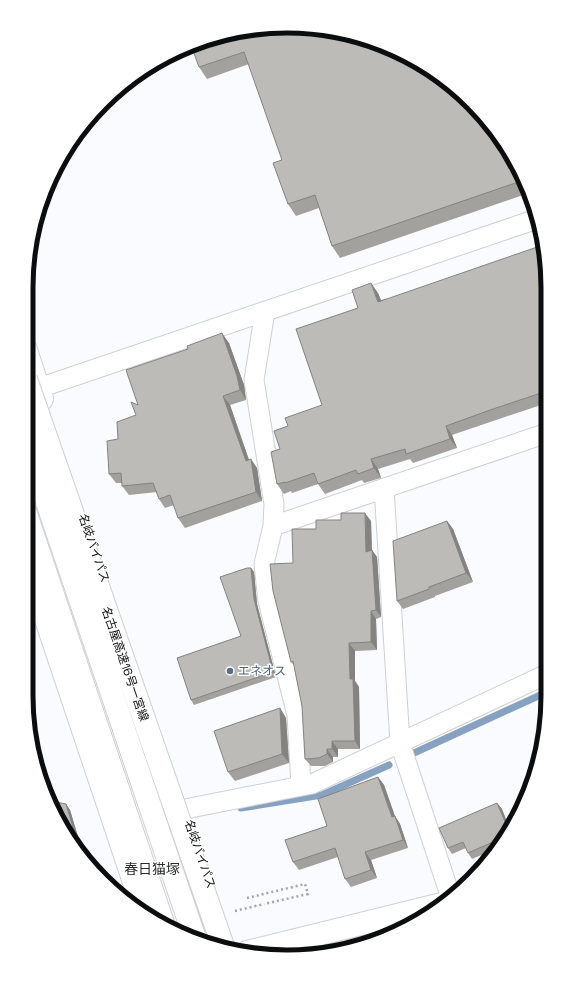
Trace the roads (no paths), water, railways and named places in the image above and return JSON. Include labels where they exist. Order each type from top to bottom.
[{"type":"main road","name":"名岐バイパス","points":[[33,384],[232,944]]},
{"type":"main road","name":"名古屋高速16号一宮線","points":[[33,384],[221,941]]},
{"type":"main road","points":[[33,461],[193,932]]},
{"type":"main road","points":[[33,535],[161,916]]},
{"type":"main road","points":[[33,583],[143,905]]},
{"type":"main road","points":[[261,948],[427,908]]},
{"type":"street","points":[[33,384],[266,311],[532,221]]},
{"type":"street","points":[[266,311],[254,380],[274,504],[273,526],[264,564],[268,601],[297,715],[301,786]]},
{"type":"street","points":[[273,526],[541,434]]},
{"type":"street","points":[[384,488],[400,743],[449,892]]},
{"type":"street","points":[[185,809],[312,784],[541,677]]},
{"type":"waterway","points":[[414,753],[541,695]]},
{"type":"waterway","points":[[241,808],[322,795],[389,765]]},
{"type":"place","name":"エネオス","points":[[230,671]]},
{"type":"district","name":"春日猫塚","points":[[152,869]]}]
